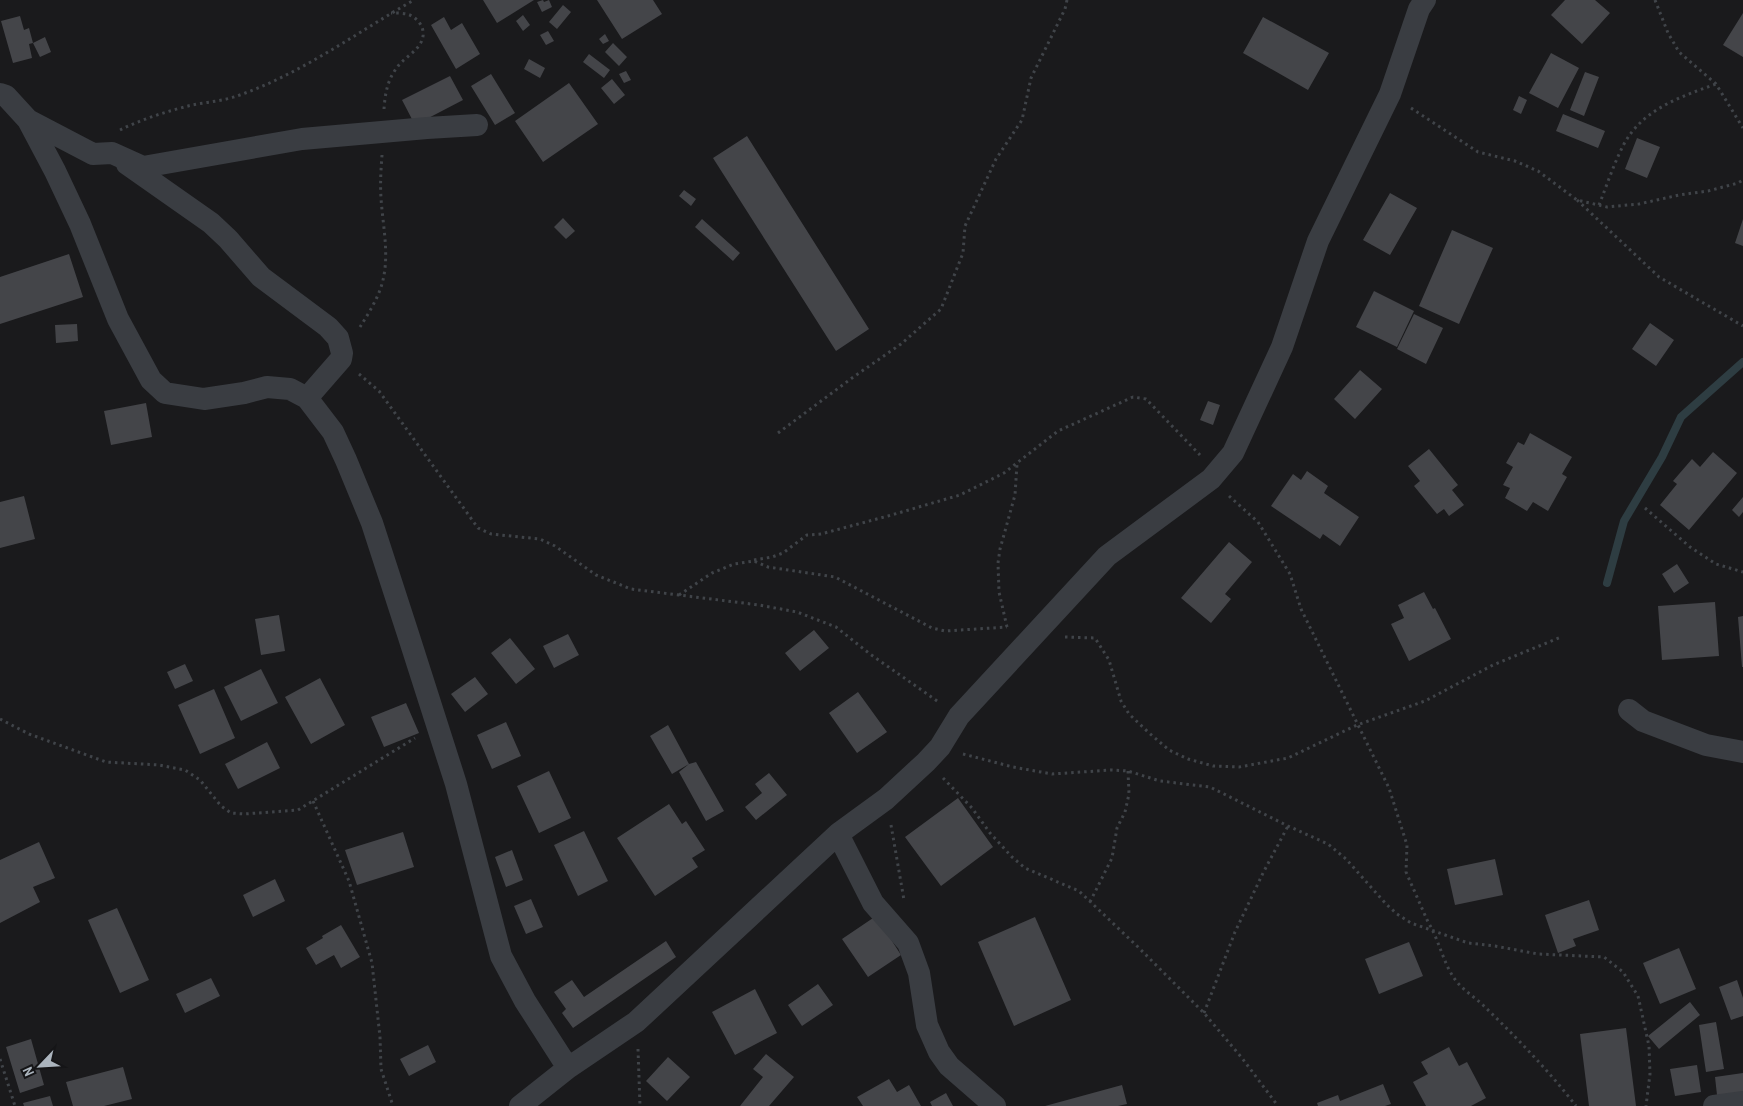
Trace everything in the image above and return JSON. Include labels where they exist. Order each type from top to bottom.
[{"type":"street","points":[[520,1106],[568,1068],[636,1022],[838,834],[886,799],[933,755],[959,716],[1036,635],[1107,556],[1211,479],[1233,453],[1282,347],[1318,241],[1390,94],[1419,9],[1425,0]]},
{"type":"street","points":[[0,94],[6,96],[28,120],[55,171],[76,216],[118,319],[151,380],[165,393],[204,399],[267,388],[290,389],[307,398],[333,432],[372,523],[437,724],[456,784],[501,956],[525,1001],[568,1068]]},
{"type":"street","points":[[28,120],[93,154],[114,142]]},
{"type":"street","points":[[114,142],[143,167],[302,139],[477,125]]},
{"type":"street","points":[[114,142],[211,223],[228,239],[261,277],[328,327],[338,338],[342,356],[307,398]]},
{"type":"street","points":[[1629,710],[1642,720],[1706,745],[1743,752]]},
{"type":"street","points":[[838,834],[873,903],[908,943],[919,973],[928,1025],[939,1052],[949,1066],[995,1106]]},
{"type":"street","points":[[1714,1106],[1743,1102]]},
{"type":"path","points":[[114,142],[145,119],[190,106],[235,97],[270,83],[331,50],[414,0]]},
{"type":"path","points":[[778,433],[852,378],[902,344],[941,309],[963,253],[965,226],[996,159],[1022,120],[1031,78],[1066,9],[1068,0]]},
{"type":"path","points":[[1655,0],[1668,33],[1679,52],[1716,84],[1743,128]]},
{"type":"path","points":[[391,13],[407,14],[416,19],[421,25],[424,34],[421,43],[396,68],[388,82],[385,97],[380,177],[386,268],[380,290],[342,356],[380,392],[478,528],[491,534],[540,539],[555,546],[596,575],[631,590],[759,605],[797,612],[836,627],[870,654],[959,716]]},
{"type":"path","points":[[1599,205],[1624,144],[1639,123],[1678,97],[1716,84]]},
{"type":"path","points":[[1390,94],[1478,152],[1515,161],[1538,171],[1577,200],[1659,277],[1743,326]]},
{"type":"path","points":[[1577,200],[1614,207],[1640,204],[1679,194],[1708,191],[1743,180]]},
{"type":"path","points":[[679,595],[712,573],[734,564],[783,553],[807,535],[821,534],[960,494],[1004,473],[1058,432],[1133,398],[1146,399],[1199,455],[1233,453]]},
{"type":"path","points":[[754,560],[768,566],[835,578],[932,628],[945,631],[1007,627],[999,592],[998,563],[1015,495],[1017,463]]},
{"type":"path","points":[[1211,479],[1258,522],[1290,574],[1301,609],[1388,788],[1406,845],[1406,872],[1453,977],[1460,986],[1490,1012],[1559,1084],[1576,1106]]},
{"type":"path","points":[[1645,508],[1690,547],[1716,564],[1743,572]]},
{"type":"path","points":[[1036,635],[1095,638],[1109,660],[1121,701],[1128,714],[1169,750],[1213,766],[1239,767],[1288,758],[1357,725],[1425,701],[1493,665],[1561,637]]},
{"type":"path","points":[[0,719],[29,734],[106,762],[160,765],[185,770],[200,780],[221,806],[231,813],[244,814],[298,810],[437,724]]},
{"type":"path","points":[[933,755],[1052,774],[1111,770],[1128,771],[1160,782],[1210,787],[1328,844],[1346,859],[1386,904],[1411,923],[1433,930],[1442,936],[1468,943],[1538,954],[1604,957],[1623,972],[1638,996],[1650,1046],[1650,1074],[1646,1106]]},
{"type":"path","points":[[933,755],[990,833],[1012,857],[1025,868],[1079,891],[1204,1014],[1242,1058],[1278,1106]]},
{"type":"path","points":[[1090,902],[1112,858],[1117,828],[1125,812],[1129,794],[1128,771]]},
{"type":"path","points":[[886,799],[904,905]]},
{"type":"path","points":[[313,801],[349,881],[372,963],[380,1037],[381,1069],[393,1106]]},
{"type":"path","points":[[1204,1014],[1235,932],[1263,872],[1288,826]]},
{"type":"path","points":[[636,1022],[640,1106]]},
{"type":"path","points":[[0,1059],[15,1106]]},
{"type":"building","points":[[483,0],[534,0],[497,23]]},
{"type":"building","points":[[543,0],[544,2],[549,0],[552,7],[542,12],[537,2]]},
{"type":"building","points":[[597,0],[653,0],[662,14],[622,39]]},
{"type":"building","points":[[1565,0],[1595,0],[1610,13],[1582,44],[1551,15]]},
{"type":"building","points":[[563,5],[571,12],[557,29],[549,22]]},
{"type":"building","points":[[1743,13],[1743,57],[1723,45]]},
{"type":"building","points":[[523,15],[530,25],[523,31],[516,21]]},
{"type":"building","points":[[20,16],[24,30],[29,28],[33,43],[29,44],[32,58],[13,63],[1,21]]},
{"type":"building","points":[[444,17],[451,30],[462,23],[480,54],[456,69],[431,25]]},
{"type":"building","points":[[1263,17],[1329,53],[1308,90],[1243,53]]},
{"type":"building","points":[[548,31],[554,41],[546,45],[540,35]]},
{"type":"building","points":[[605,34],[609,41],[603,44],[599,39]]},
{"type":"building","points":[[45,37],[51,52],[40,57],[33,43]]},
{"type":"building","points":[[613,43],[627,57],[619,66],[605,52]]},
{"type":"building","points":[[1551,53],[1579,68],[1558,108],[1529,93]]},
{"type":"building","points":[[589,54],[610,70],[604,78],[583,62]]},
{"type":"building","points":[[529,59],[545,68],[540,78],[524,69]]},
{"type":"building","points":[[626,71],[631,80],[624,83],[619,74]]},
{"type":"building","points":[[1585,72],[1599,77],[1584,116],[1570,110]]},
{"type":"building","points":[[491,74],[515,113],[495,125],[471,86]]},
{"type":"building","points":[[450,76],[463,100],[415,125],[402,100]]},
{"type":"building","points":[[612,79],[625,95],[614,104],[601,88]]},
{"type":"building","points":[[569,83],[598,124],[543,162],[515,121]]},
{"type":"building","points":[[1519,96],[1527,100],[1521,114],[1513,110]]},
{"type":"building","points":[[1563,114],[1605,131],[1598,148],[1556,131]]},
{"type":"building","points":[[747,136],[869,329],[836,351],[713,158]]},
{"type":"building","points":[[1637,138],[1660,147],[1647,178],[1625,169]]},
{"type":"building","points":[[684,190],[696,199],[691,206],[679,196]]},
{"type":"building","points":[[1390,193],[1417,208],[1390,255],[1363,240]]},
{"type":"building","points":[[563,218],[575,231],[566,239],[554,227]]},
{"type":"building","points":[[702,219],[740,253],[733,261],[695,227]]},
{"type":"building","points":[[1743,219],[1743,246],[1735,243]]},
{"type":"building","points":[[1452,230],[1493,248],[1459,324],[1419,306]]},
{"type":"building","points":[[69,254],[83,297],[0,324],[0,277]]},
{"type":"building","points":[[1374,291],[1414,311],[1397,347],[1356,327]]},
{"type":"building","points":[[1414,314],[1443,328],[1426,364],[1397,349]]},
{"type":"building","points":[[1650,323],[1674,340],[1656,366],[1632,349]]},
{"type":"building","points":[[77,324],[78,341],[56,343],[55,325]]},
{"type":"building","points":[[1360,370],[1382,389],[1355,419],[1334,399]]},
{"type":"building","points":[[1208,401],[1220,405],[1213,425],[1200,420]]},
{"type":"building","points":[[146,403],[152,437],[111,445],[104,411]]},
{"type":"building","points":[[1530,433],[1572,457],[1562,474],[1567,477],[1548,511],[1533,502],[1527,511],[1505,498],[1510,488],[1503,485],[1513,467],[1506,463],[1518,442],[1524,445]]},
{"type":"building","points":[[1429,449],[1458,485],[1452,490],[1464,505],[1449,516],[1444,509],[1437,514],[1414,486],[1420,481],[1408,466]]},
{"type":"building","points":[[1713,452],[1737,473],[1689,530],[1660,505],[1677,484],[1673,481],[1692,459],[1700,467]]},
{"type":"building","points":[[1307,471],[1328,486],[1324,493],[1359,517],[1340,546],[1323,534],[1320,539],[1271,506],[1293,474],[1301,480]]},
{"type":"building","points":[[24,496],[35,539],[0,548],[0,502]]},
{"type":"building","points":[[1743,497],[1743,512],[1739,517],[1732,510]]},
{"type":"building","points":[[1229,542],[1252,562],[1225,594],[1231,599],[1211,623],[1181,598]]},
{"type":"building","points":[[1677,564],[1689,583],[1674,593],[1662,574]]},
{"type":"building","points":[[1424,592],[1433,609],[1435,608],[1451,639],[1409,661],[1391,624],[1404,618],[1398,605]]},
{"type":"building","points":[[1715,602],[1719,656],[1662,660],[1658,606]]},
{"type":"building","points":[[279,615],[285,651],[261,655],[255,619]]},
{"type":"building","points":[[1743,616],[1743,667],[1742,667],[1738,617]]},
{"type":"building","points":[[814,630],[829,648],[800,671],[785,653]]},
{"type":"building","points":[[568,634],[579,655],[554,668],[543,646]]},
{"type":"building","points":[[510,638],[535,669],[516,684],[491,653]]},
{"type":"building","points":[[185,664],[193,681],[175,689],[167,672]]},
{"type":"building","points":[[261,669],[278,703],[241,721],[224,687]]},
{"type":"building","points":[[475,677],[488,694],[465,712],[451,694]]},
{"type":"building","points":[[320,678],[345,725],[311,744],[285,697]]},
{"type":"building","points":[[214,689],[235,738],[200,754],[178,705]]},
{"type":"building","points":[[858,692],[887,732],[857,753],[829,713]]},
{"type":"building","points":[[406,703],[419,733],[384,747],[371,717]]},
{"type":"building","points":[[506,722],[521,756],[492,769],[477,735]]},
{"type":"building","points":[[668,725],[689,764],[672,774],[650,736]]},
{"type":"building","points":[[267,742],[280,768],[238,789],[225,764]]},
{"type":"building","points":[[696,762],[724,811],[706,821],[679,772],[689,764]]},
{"type":"building","points":[[549,771],[571,818],[539,833],[517,786]]},
{"type":"building","points":[[769,773],[787,795],[756,820],[745,807],[762,793],[755,784]]},
{"type":"building","points":[[958,798],[993,847],[941,886],[905,837]]},
{"type":"building","points":[[669,804],[682,824],[686,821],[705,850],[692,858],[698,867],[655,896],[617,838]]},
{"type":"building","points":[[584,831],[608,881],[578,896],[554,845]]},
{"type":"building","points":[[403,832],[414,867],[357,885],[345,850]]},
{"type":"building","points":[[39,842],[55,878],[33,887],[40,902],[0,923],[0,860]]},
{"type":"building","points":[[512,850],[523,880],[506,887],[495,857]]},
{"type":"building","points":[[1495,859],[1503,895],[1455,905],[1447,869]]},
{"type":"building","points":[[275,879],[285,901],[253,917],[243,895]]},
{"type":"building","points":[[531,899],[543,927],[526,934],[514,906]]},
{"type":"building","points":[[1589,900],[1599,930],[1573,939],[1576,946],[1558,953],[1545,915]]},
{"type":"building","points":[[117,908],[149,980],[120,993],[88,920]]},
{"type":"building","points":[[876,916],[901,955],[868,977],[842,939]]},
{"type":"building","points":[[1035,917],[1071,1000],[1014,1026],[978,942]]},
{"type":"building","points":[[341,925],[360,957],[341,968],[334,955],[316,965],[306,948]]},
{"type":"building","points":[[666,941],[676,957],[573,1028],[562,1013],[566,1009],[554,992],[572,980],[584,997]]},
{"type":"building","points":[[1409,942],[1423,976],[1379,994],[1365,959]]},
{"type":"building","points":[[1679,948],[1696,989],[1660,1004],[1643,963]]},
{"type":"building","points":[[211,978],[220,996],[185,1013],[176,994]]},
{"type":"building","points":[[1737,980],[1743,998],[1743,1016],[1731,1020],[1719,987]]},
{"type":"building","points":[[818,984],[833,1005],[802,1026],[788,1005]]},
{"type":"building","points":[[755,989],[777,1033],[735,1055],[712,1012]]},
{"type":"building","points":[[1690,1002],[1700,1015],[1659,1049],[1648,1036]]},
{"type":"building","points":[[1716,1022],[1724,1069],[1706,1072],[1699,1025]]},
{"type":"building","points":[[1626,1028],[1636,1106],[1589,1106],[1580,1034]]},
{"type":"building","points":[[31,1039],[44,1085],[20,1093],[6,1047]]},
{"type":"building","points":[[428,1045],[436,1062],[409,1076],[400,1059]]},
{"type":"building","points":[[1449,1047],[1459,1066],[1467,1062],[1486,1098],[1471,1106],[1426,1106],[1413,1082],[1428,1074],[1421,1062]]},
{"type":"building","points":[[766,1054],[794,1077],[769,1106],[740,1106],[763,1077],[753,1069]]},
{"type":"building","points":[[668,1057],[690,1077],[667,1101],[646,1081]]},
{"type":"building","points":[[1697,1065],[1701,1092],[1675,1096],[1670,1069]]},
{"type":"building","points":[[123,1067],[132,1099],[104,1106],[73,1106],[66,1082]]},
{"type":"building","points":[[1743,1073],[1743,1092],[1717,1095],[1715,1077]]},
{"type":"building","points":[[889,1079],[897,1092],[909,1085],[921,1106],[863,1106],[857,1097]]},
{"type":"building","points":[[1383,1084],[1391,1104],[1385,1106],[1318,1106],[1317,1103],[1338,1095],[1340,1101]]},
{"type":"building","points":[[1122,1085],[1127,1104],[1118,1106],[1045,1106]]},
{"type":"building","points":[[946,1093],[953,1106],[932,1106],[930,1102]]},
{"type":"building","points":[[50,1096],[53,1106],[24,1106],[23,1103]]},
{"type":"waterway","points":[[1607,583],[1624,521],[1662,457],[1681,417],[1743,362]]}]
